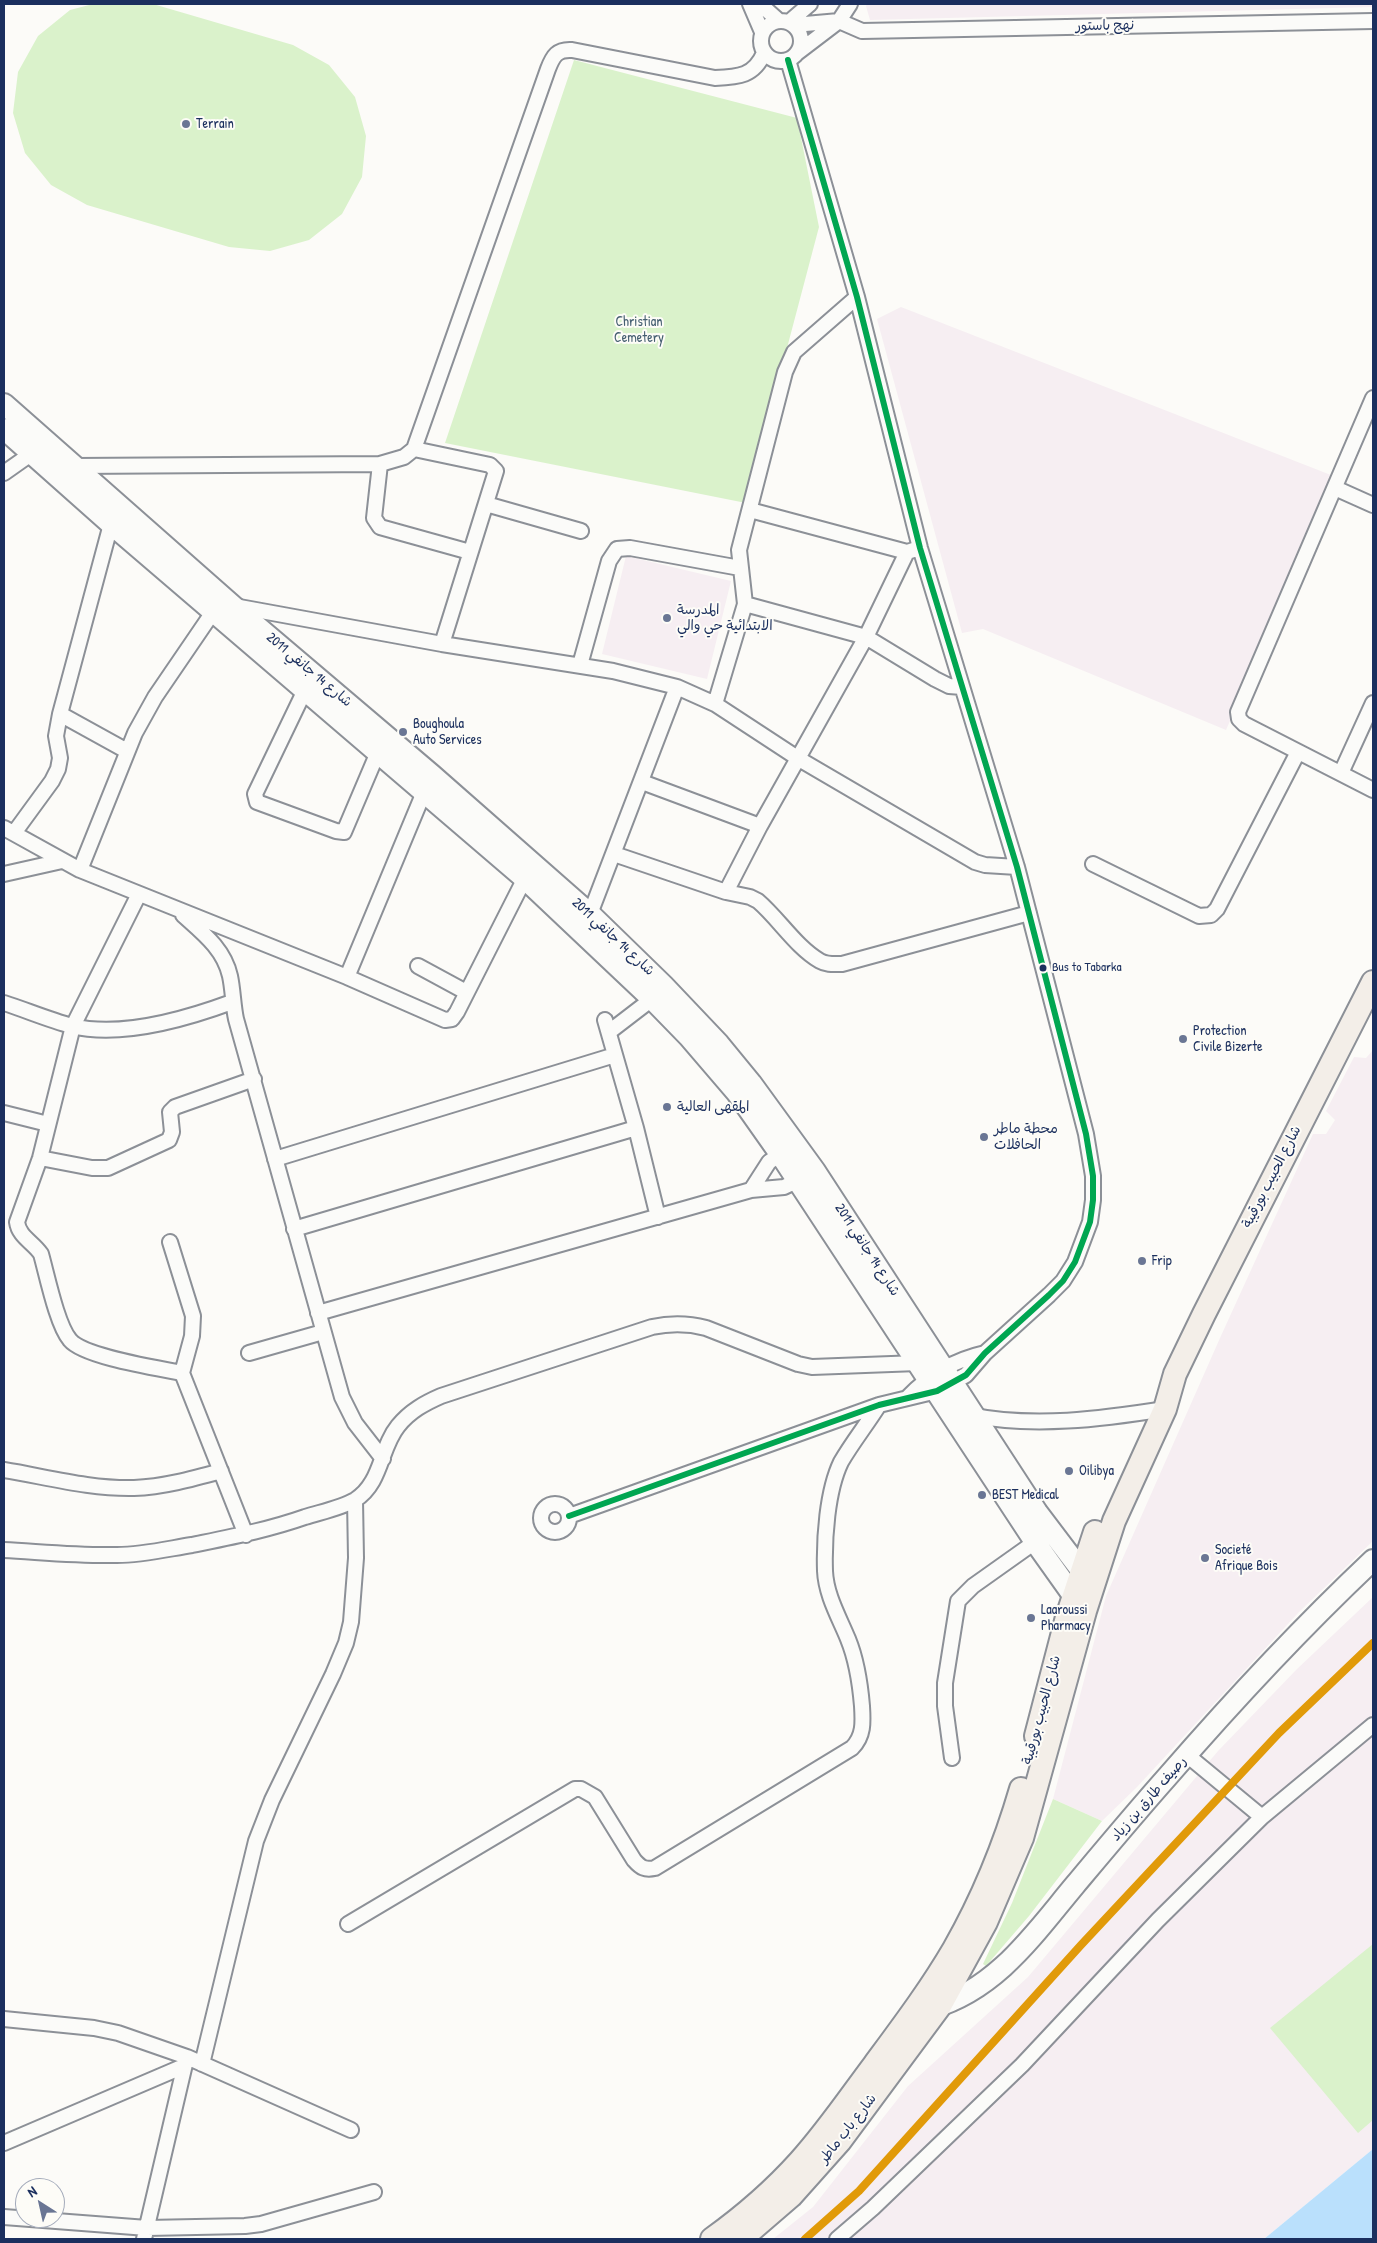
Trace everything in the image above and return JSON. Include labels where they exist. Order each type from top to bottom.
[{"type":"main road","name":"شارع 14 جانفي 2011","points":[[4,404],[33,452],[75,466],[528,871],[652,999],[788,1149]]},
{"type":"main road","name":"شارع 14 جانفي 2011","points":[[4,429],[33,452],[111,524],[212,612],[424,792],[528,871],[590,914],[657,979],[725,1051],[751,1083],[788,1149],[936,1377],[950,1411],[1035,1542],[1079,1604]]},
{"type":"main road","name":"شارع الحبيب بورقيبة","points":[[911,2014],[954,1949],[971,1917],[1006,1834],[1087,1579],[1117,1475],[1157,1410],[1243,1235],[1373,982]]},
{"type":"main road","name":"شارع 14 جانفي 2011","points":[[936,1377],[974,1416],[1037,1512],[1087,1579]]},
{"type":"main road","name":"رصيف طارق بن زياد","points":[[911,2014],[940,2006],[982,1986],[1016,1956],[1133,1816],[1262,1671],[1373,1560]]},
{"type":"main road","name":"شارع الحبيب بورقيبة","points":[[940,2006],[986,1922],[1022,1838],[1079,1604]]},
{"type":"main road","name":"شارع باب ماطر","points":[[741,2239],[791,2196],[816,2170],[840,2141],[940,2006]]},
{"type":"main road","name":"شارع باب ماطر","points":[[712,2239],[755,2206],[800,2161],[835,2118],[911,2014]]},
{"type":"street","points":[[75,466],[380,464],[404,457],[414,449],[548,68],[556,53],[563,50],[572,50],[715,78],[734,77],[750,72],[760,64],[764,53],[761,43],[762,32],[750,4]]},
{"type":"street","points":[[4,1550],[117,1555],[159,1551],[246,1535],[276,1527],[355,1500],[367,1490],[376,1477],[398,1427],[410,1413],[424,1404],[441,1396],[652,1326],[690,1324],[706,1328],[798,1364],[936,1377],[966,1375],[985,1353],[1049,1296],[1063,1281],[1075,1262],[1090,1222],[1093,1200],[1093,1176],[1086,1134],[1017,867],[962,687],[913,550],[857,297],[792,57],[801,42],[798,30],[760,4]]},
{"type":"street","points":[[762,32],[769,24],[788,23],[810,4]]},
{"type":"street","points":[[764,53],[778,61],[792,57],[839,21],[850,4]]},
{"type":"street","name":"نهج باستور","points":[[788,23],[839,21],[862,31],[1373,22]]},
{"type":"street","points":[[715,704],[745,604],[739,550],[784,372],[789,362],[804,343],[857,297]]},
{"type":"street","points":[[1373,398],[1238,712],[1239,719],[1244,724],[1373,790]]},
{"type":"street","points":[[414,449],[494,466],[496,470],[442,644]]},
{"type":"street","points":[[4,461],[33,452]]},
{"type":"street","points":[[4,473],[33,452]]},
{"type":"street","points":[[380,464],[374,518],[380,527],[470,552]]},
{"type":"street","points":[[1335,488],[1373,505]]},
{"type":"street","points":[[486,504],[581,531]]},
{"type":"street","points":[[124,508],[111,524],[60,714],[56,736],[60,758],[58,769],[52,781],[9,831],[80,870],[347,977],[445,1020],[452,1018],[528,871]]},
{"type":"street","points":[[750,510],[913,550]]},
{"type":"street","points":[[580,665],[609,561],[617,549],[630,548],[740,568]]},
{"type":"street","points":[[726,892],[760,826],[799,759],[913,550]]},
{"type":"street","points":[[745,604],[866,637],[948,686],[962,687]]},
{"type":"street","points":[[233,606],[442,644],[580,665],[677,687],[715,704],[799,759],[975,862],[985,865],[1017,867]]},
{"type":"street","points":[[80,870],[135,733],[155,697],[212,612]]},
{"type":"street","points":[[590,914],[677,687]]},
{"type":"street","points":[[305,690],[255,794],[257,802],[336,831],[344,832],[378,752]]},
{"type":"street","points":[[1341,773],[1373,702]]},
{"type":"street","points":[[60,714],[127,752]]},
{"type":"street","points":[[1093,864],[1199,916],[1211,915],[1217,909],[1298,752]]},
{"type":"street","points":[[642,782],[760,826]]},
{"type":"street","points":[[347,977],[424,792]]},
{"type":"street","points":[[614,854],[758,901],[807,951],[821,961],[830,964],[842,964],[1029,913]]},
{"type":"street","points":[[4,874],[62,861]]},
{"type":"street","points":[[139,894],[73,1026],[40,1158],[17,1222],[18,1230],[36,1246],[41,1254],[63,1330],[75,1346],[97,1354],[182,1374]]},
{"type":"street","points":[[177,909],[208,937],[226,964],[230,978],[232,1002],[323,1332],[348,1410],[355,1423],[383,1459]]},
{"type":"street","points":[[418,966],[466,992]]},
{"type":"street","points":[[652,999],[607,1026],[636,1128],[658,1217]]},
{"type":"street","points":[[4,1002],[73,1026],[110,1031],[134,1028],[204,1012],[232,1002]]},
{"type":"street","points":[[275,1159],[615,1054]]},
{"type":"street","points":[[40,1158],[92,1168],[116,1166],[169,1140],[172,1132],[170,1112],[175,1107],[254,1079]]},
{"type":"street","points":[[4,1113],[48,1124]]},
{"type":"street","points":[[294,1229],[636,1128]]},
{"type":"street","points":[[751,1190],[769,1162],[788,1149]]},
{"type":"street","points":[[318,1312],[751,1190],[784,1188],[806,1176]]},
{"type":"street","points":[[170,1242],[193,1316],[192,1336],[182,1374],[246,1535]]},
{"type":"street","points":[[249,1353],[323,1332]]},
{"type":"street","points":[[569,1516],[879,1405],[908,1397],[957,1361],[985,1353]]},
{"type":"street","points":[[348,1924],[575,1789],[581,1789],[595,1797],[634,1860],[640,1867],[647,1870],[662,1864],[852,1748],[859,1741],[862,1732],[860,1680],[854,1657],[828,1588],[825,1572],[826,1539],[831,1497],[838,1471],[879,1405]]},
{"type":"street","points":[[950,1411],[994,1420],[1034,1421],[1116,1417],[1157,1410]]},
{"type":"street","points":[[4,1470],[86,1485],[127,1488],[179,1482],[221,1471]]},
{"type":"street","points":[[202,2064],[256,1841],[272,1800],[334,1674],[346,1642],[350,1622],[356,1558],[355,1500]]},
{"type":"street","points":[[952,1758],[945,1706],[945,1683],[958,1601],[972,1586],[1035,1542]]},
{"type":"street","points":[[837,2239],[873,2208],[1022,2065],[1158,1920],[1262,1817],[1373,1725]]},
{"type":"street","points":[[1187,1755],[1262,1817]]},
{"type":"street","points":[[4,2019],[94,2028],[118,2033],[185,2062],[202,2064],[351,2130]]},
{"type":"street","points":[[4,2143],[185,2062]]},
{"type":"street","points":[[146,2234],[185,2062]]},
{"type":"street","points":[[4,2217],[146,2234],[261,2224],[374,2192]]},
{"type":"shaded area","points":[[867,4],[1373,4],[1373,7],[870,20]]},
{"type":"shaded area","points":[[901,307],[1336,477],[1226,730],[983,629],[962,633],[877,319]]},
{"type":"shaded area","name":"المدرسة الابتدائية حي والي","points":[[626,556],[731,581],[707,679],[602,654]]},
{"type":"shaded area","points":[[1373,1050],[1373,1541],[1299,1612],[1137,1787],[1102,1821],[1053,1799],[1106,1596],[1313,1134],[1326,1134],[1335,1120],[1326,1111],[1354,1057],[1366,1058]]},
{"type":"shaded area","points":[[1373,1597],[1373,2149],[1264,2239],[773,2239],[813,2207],[908,2086],[1028,1977],[1218,1751],[1297,1669]]},
{"type":"green space","points":[[93,4],[153,4],[293,45],[329,65],[355,97],[366,136],[362,177],[342,214],[309,240],[270,251],[229,247],[87,205],[51,185],[25,153],[13,113],[18,72],[38,36],[70,10]]},
{"type":"green space","name":"Christian Cemetery","points":[[574,60],[797,118],[819,227],[746,503],[445,443]]},
{"type":"green space","points":[[1053,1799],[1102,1821],[1029,1916],[986,1966],[983,1964],[1012,1903]]},
{"type":"green space","points":[[1373,1944],[1373,2120],[1358,2133],[1270,2028]]},
{"type":"water","points":[[1373,2149],[1373,2239],[1264,2239]]},
{"type":"transit line","points":[[569,1516],[879,1405],[937,1391],[966,1375],[985,1353],[1063,1281],[1075,1262],[1090,1222],[1093,1200],[1093,1176],[1086,1134],[1017,867],[920,548],[857,297],[788,60]]},
{"type":"transit line","points":[[805,2239],[859,2191],[1081,1945],[1279,1733],[1373,1643]]},
{"type":"place","name":"Terrain","points":[[186,124]]},
{"type":"place","name":"المدرسة الابتدائية حي والي","points":[[667,618]]},
{"type":"place","name":"Boughoula Auto Services","points":[[403,732]]},
{"type":"place","name":"Bus to Tabarka","points":[[1043,968]]},
{"type":"place","name":"Protection Civile Bizerte","points":[[1183,1039]]},
{"type":"place","name":"المقهى العالية","points":[[667,1107]]},
{"type":"place","name":"محطة ماطر الحافلات","points":[[984,1137]]},
{"type":"place","name":"Frip","points":[[1142,1261]]},
{"type":"place","name":"Oilibya","points":[[1069,1471]]},
{"type":"place","name":"BEST Medical","points":[[982,1495]]},
{"type":"place","name":"Societé Afrique Bois","points":[[1205,1558]]},
{"type":"place","name":"Laaroussi Pharmacy","points":[[1031,1618]]}]
